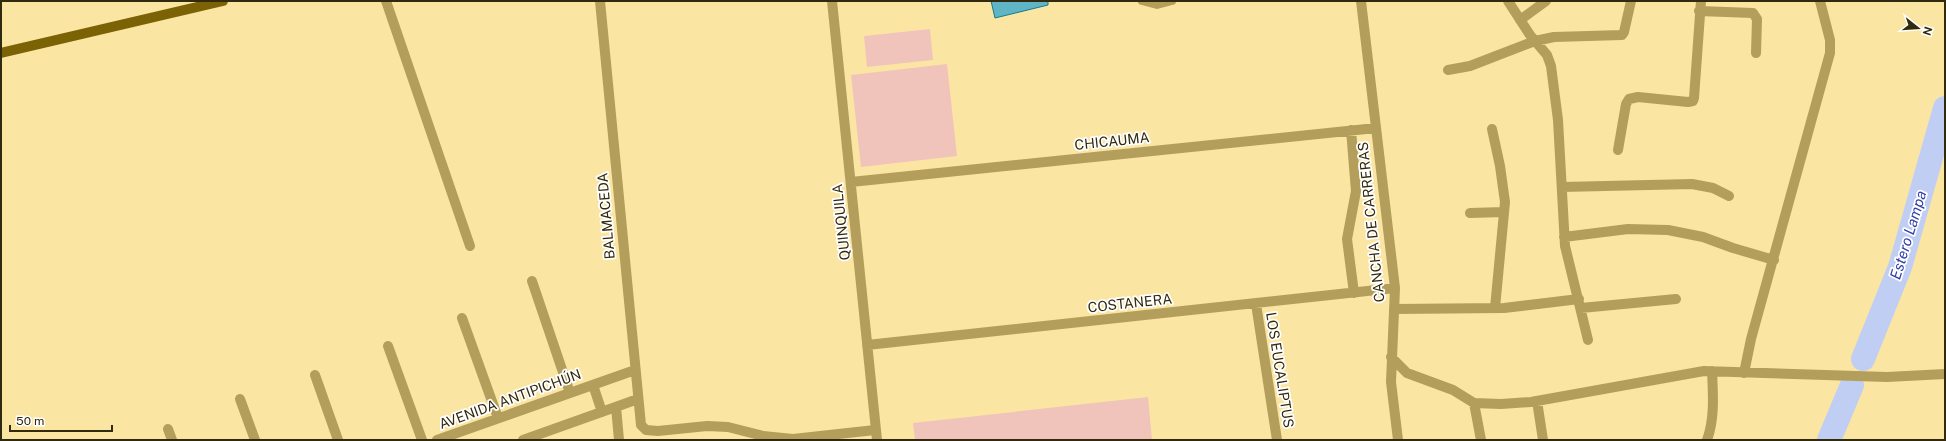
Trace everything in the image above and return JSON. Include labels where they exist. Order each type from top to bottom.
[{"type":"main road","points":[[1,53],[223,1]]},
{"type":"street","points":[[386,1],[470,246]]},
{"type":"street","name":"BALMACEDA","points":[[600,1],[640,422],[643,427],[646,430],[658,431],[707,426],[728,427],[763,436],[793,439],[875,430]]},
{"type":"street","name":"QUINQUILA","points":[[832,1],[876,440]]},
{"type":"street","name":"CANCHA DE CARRERAS","points":[[1361,1],[1395,288],[1391,357],[1393,399],[1398,440]]},
{"type":"street","points":[[1508,1],[1535,41],[1547,55],[1551,66],[1558,120],[1565,246],[1588,340]]},
{"type":"street","points":[[1520,20],[1546,1]]},
{"type":"street","points":[[1448,70],[1470,66],[1490,60],[1535,41],[1564,35],[1622,35],[1631,1]]},
{"type":"street","points":[[1744,373],[1751,339],[1830,53],[1829,34],[1820,1]]},
{"type":"street","points":[[1618,150],[1626,104],[1629,99],[1638,97],[1692,101],[1700,6],[1753,13],[1757,19],[1756,53]]},
{"type":"street","name":"CHICAUMA","points":[[851,182],[1376,128]]},
{"type":"street","points":[[1492,129],[1503,186],[1504,212],[1495,308]]},
{"type":"street","points":[[1351,130],[1356,191],[1347,239],[1354,293]]},
{"type":"street","points":[[1562,187],[1692,184],[1713,188],[1729,196]]},
{"type":"street","points":[[1470,213],[1504,212]]},
{"type":"street","points":[[1564,237],[1628,229],[1668,230],[1703,237],[1733,248],[1774,260]]},
{"type":"street","points":[[532,281],[570,393]]},
{"type":"street","name":"COSTANERA","points":[[867,345],[1395,288]]},
{"type":"street","points":[[1394,309],[1495,308],[1676,299]]},
{"type":"street","name":"LOS EUCALIPTUS","points":[[1256,304],[1277,440]]},
{"type":"street","points":[[462,318],[498,418]]},
{"type":"street","points":[[388,346],[422,440]]},
{"type":"street","points":[[1391,357],[1407,373],[1453,390],[1474,403],[1501,404],[1537,401],[1684,374],[1712,371],[1887,377],[1945,374]]},
{"type":"street","name":"AVENIDA ANTIPICHÚN","points":[[437,440],[635,370]]},
{"type":"street","points":[[1707,440],[1713,405],[1712,371]]},
{"type":"street","points":[[315,375],[338,440]]},
{"type":"street","name":"AVENIDA ANTIPICHÚN","points":[[593,385],[602,412]]},
{"type":"street","points":[[240,399],[255,440]]},
{"type":"street","points":[[523,440],[537,438],[602,412],[638,400]]},
{"type":"street","points":[[1537,401],[1543,440]]},
{"type":"street","points":[[1474,403],[1481,440]]},
{"type":"street","points":[[616,407],[619,440]]},
{"type":"street","points":[[168,429],[172,440]]},
{"type":"lane","points":[[1142,1],[1156,4],[1172,1]]},
{"type":"shaded area","points":[[930,29],[933,60],[867,67],[864,36]]},
{"type":"shaded area","points":[[947,64],[957,156],[861,167],[851,75]]},
{"type":"shaded area","points":[[1148,397],[1152,440],[915,440],[913,423]]},
{"type":"building","points":[[991,1],[1048,1],[1048,5],[995,18]]},
{"type":"waterway","name":"Estero Lampa","points":[[1863,359],[1900,267],[1945,108]]},
{"type":"waterway","name":"Estero Lampa","points":[[1829,440],[1852,385]]}]
